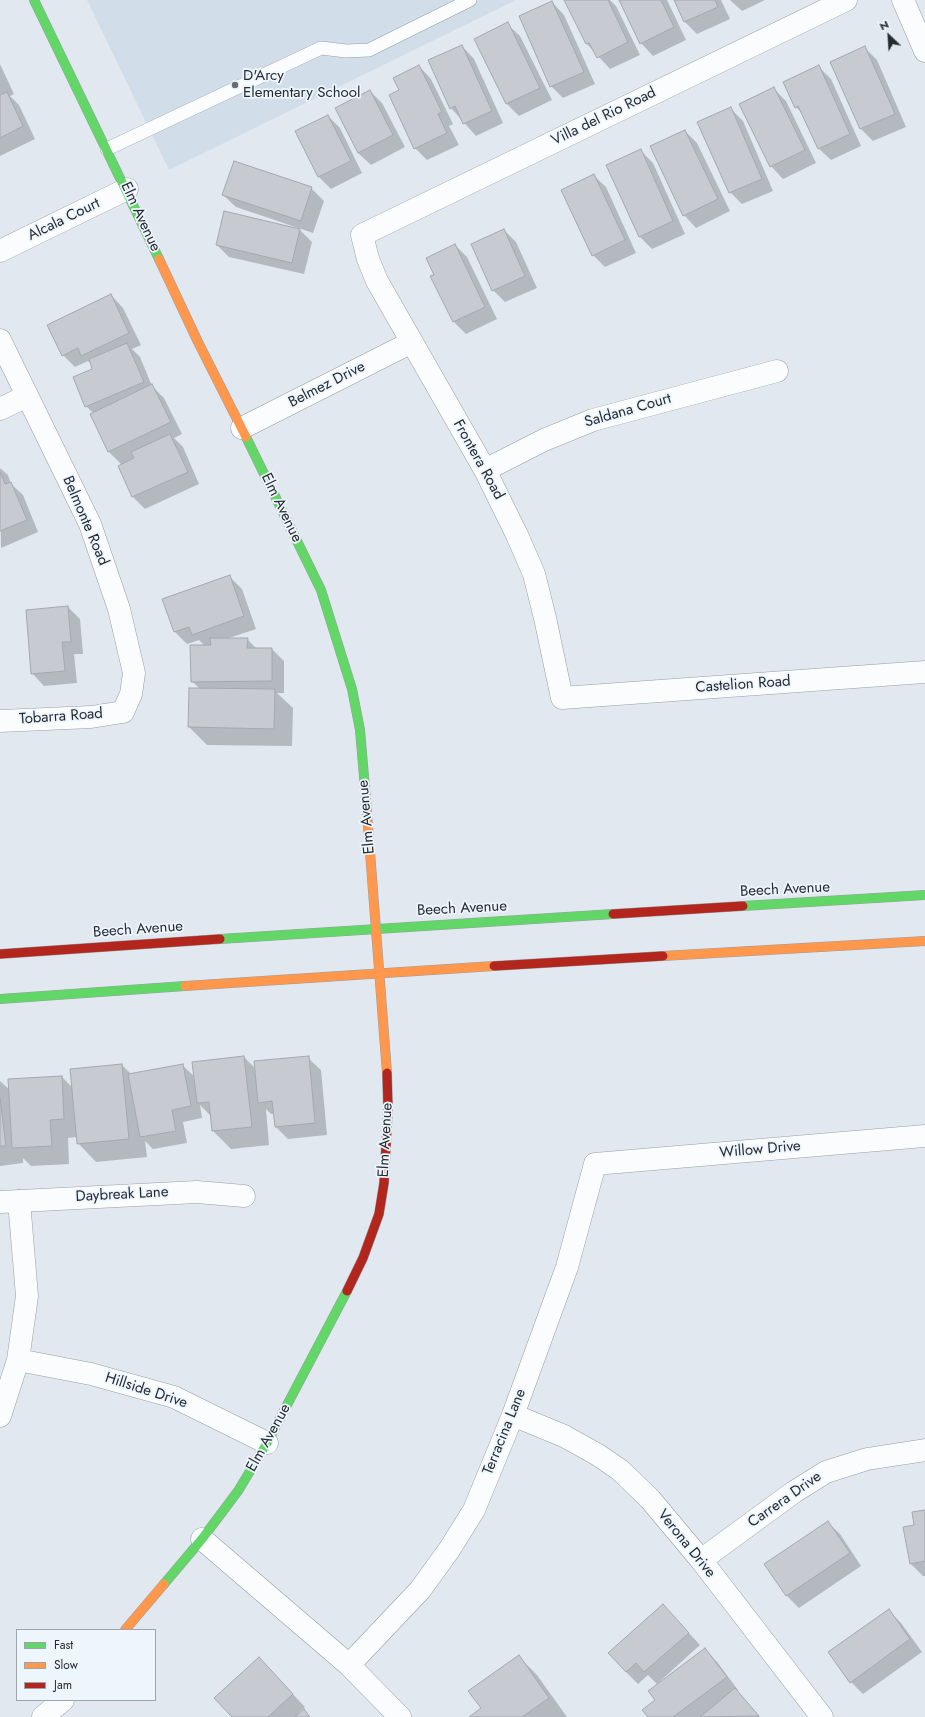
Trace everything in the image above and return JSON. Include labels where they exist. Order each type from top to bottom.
[{"type":"street","name":"Elm Avenue","points":[[34,0],[127,190],[198,342],[293,530],[321,590],[352,689],[360,730],[387,1063],[388,1108],[385,1177],[379,1214],[363,1258],[339,1309],[267,1443],[238,1491],[202,1539],[126,1629]]},
{"type":"street","name":"Villa del Rio Road","points":[[362,235],[846,0]]},
{"type":"street","points":[[903,0],[925,51]]},
{"type":"street","name":"Alcala Court","points":[[0,251],[127,190]]},
{"type":"street","name":"Frontera Road","points":[[362,235],[368,259],[377,281],[485,470],[517,535],[534,574],[562,698]]},
{"type":"street","name":"Belmonte Road","points":[[0,340],[90,524],[119,609],[134,673],[131,694],[123,712]]},
{"type":"street","name":"Belmez Drive","points":[[242,428],[412,342]]},
{"type":"street","name":"Saldana Court","points":[[485,470],[544,440],[593,420],[777,371]]},
{"type":"street","points":[[0,408],[27,396]]},
{"type":"street","name":"Castelion Road","points":[[562,698],[925,672]]},
{"type":"street","name":"Tobarra Road","points":[[0,721],[91,717],[123,712]]},
{"type":"street","name":"Beech Avenue","points":[[0,954],[925,895]]},
{"type":"street","points":[[0,999],[380,973],[925,941]]},
{"type":"street","name":"Willow Drive","points":[[595,1164],[925,1136]]},
{"type":"street","name":"Terracina Lane","points":[[349,1665],[420,1590],[450,1550],[474,1510],[513,1415],[567,1267],[595,1164]]},
{"type":"street","name":"Daybreak Lane","points":[[9,1201],[197,1192],[244,1196]]},
{"type":"street","points":[[0,1416],[18,1360],[27,1296],[9,1201]]},
{"type":"street","name":"Hillside Drive","points":[[18,1360],[91,1374],[174,1397],[267,1443]]},
{"type":"street","name":"Verona Drive","points":[[513,1415],[564,1436],[598,1455],[620,1470],[650,1499],[701,1560],[822,1717]]},
{"type":"street","name":"Carrera Drive","points":[[701,1560],[794,1492],[826,1472],[867,1459],[925,1450]]},
{"type":"street","points":[[202,1539],[349,1665],[400,1717]]},
{"type":"street","points":[[44,1717],[62,1701]]},
{"type":"lane","points":[[107,149],[321,48],[346,51],[369,50],[470,0]]},
{"type":"shaded area","name":"D'Arcy Elementary School","points":[[87,0],[516,0],[169,170]]},
{"type":"building","points":[[564,0],[608,0],[628,42],[597,58],[589,43],[586,44]]},
{"type":"building","points":[[619,0],[661,0],[674,27],[640,44]]},
{"type":"building","points":[[674,0],[715,0],[718,7],[684,22]]},
{"type":"building","points":[[552,1],[584,72],[550,87],[519,16]]},
{"type":"building","points":[[508,22],[540,88],[506,104],[474,39]]},
{"type":"building","points":[[462,45],[492,111],[463,124],[455,106],[450,109],[428,60]]},
{"type":"building","points":[[865,46],[895,114],[860,129],[830,62]]},
{"type":"building","points":[[419,65],[442,112],[438,114],[447,133],[414,149],[389,95],[399,90],[393,78]]},
{"type":"building","points":[[819,65],[850,134],[818,149],[798,106],[795,108],[783,82]]},
{"type":"building","points":[[774,87],[805,150],[770,167],[739,104]]},
{"type":"building","points":[[370,90],[393,135],[358,153],[335,108]]},
{"type":"building","points":[[7,92],[23,126],[0,138],[0,95]]},
{"type":"building","points":[[731,107],[762,179],[729,193],[697,122]]},
{"type":"building","points":[[328,115],[351,161],[318,177],[295,131]]},
{"type":"building","points":[[685,130],[718,199],[683,216],[650,146]]},
{"type":"building","points":[[641,149],[673,221],[639,237],[606,165]]},
{"type":"building","points":[[234,161],[312,187],[301,221],[222,195]]},
{"type":"building","points":[[594,174],[625,240],[592,256],[561,190]]},
{"type":"building","points":[[224,211],[300,229],[292,263],[216,245]]},
{"type":"building","points":[[504,229],[525,276],[492,291],[471,244]]},
{"type":"building","points":[[455,244],[485,307],[453,322],[430,276],[434,275],[426,258]]},
{"type":"building","points":[[111,294],[129,333],[81,356],[78,348],[62,356],[47,325]]},
{"type":"building","points":[[127,343],[144,382],[85,407],[73,377],[92,369],[89,359]]},
{"type":"building","points":[[152,384],[171,422],[108,452],[90,414]]},
{"type":"building","points":[[170,434],[188,472],[132,497],[118,466],[134,458],[131,452]]},
{"type":"building","points":[[0,472],[5,484],[11,482],[27,520],[0,531]]},
{"type":"building","points":[[230,575],[244,616],[192,635],[189,627],[174,632],[162,599]]},
{"type":"building","points":[[68,606],[71,642],[62,642],[65,671],[31,674],[26,610]]},
{"type":"building","points":[[210,638],[248,638],[247,648],[272,648],[272,681],[191,682],[190,645],[211,645]]},
{"type":"building","points":[[189,688],[275,689],[274,729],[188,727]]},
{"type":"building","points":[[244,1056],[252,1127],[212,1131],[209,1102],[197,1103],[192,1062]]},
{"type":"building","points":[[309,1056],[315,1123],[275,1127],[272,1101],[258,1103],[254,1061]]},
{"type":"building","points":[[122,1064],[129,1139],[77,1144],[70,1069]]},
{"type":"building","points":[[183,1064],[191,1106],[172,1110],[176,1131],[140,1137],[128,1074]]},
{"type":"building","points":[[62,1076],[64,1119],[50,1120],[52,1146],[12,1148],[8,1079]]},
{"type":"building","points":[[0,1098],[6,1146],[0,1146]]},
{"type":"building","points":[[925,1510],[925,1561],[910,1564],[903,1527],[914,1525],[912,1512]]},
{"type":"building","points":[[828,1521],[850,1553],[786,1596],[764,1564]]},
{"type":"building","points":[[663,1604],[689,1633],[644,1672],[636,1663],[626,1672],[608,1653]]},
{"type":"building","points":[[889,1609],[910,1639],[850,1683],[828,1652]]},
{"type":"building","points":[[705,1648],[727,1677],[673,1717],[648,1717],[642,1710],[655,1700],[648,1691]]},
{"type":"building","points":[[519,1655],[549,1698],[522,1717],[469,1717],[481,1708],[468,1691]]},
{"type":"building","points":[[259,1657],[293,1694],[268,1717],[232,1717],[214,1698]]},
{"type":"building","points":[[735,1688],[759,1716],[700,1717]]},
{"type":"building","points":[[304,1709],[310,1717],[295,1717]]},
{"type":"traffic: fast","points":[[34,0],[159,259]]},
{"type":"traffic: fast","points":[[246,437],[321,590],[352,689],[360,730],[366,800]]},
{"type":"traffic: fast","points":[[743,906],[925,895]]},
{"type":"traffic: fast","points":[[220,939],[613,914]]},
{"type":"traffic: fast","points":[[0,999],[185,986]]},
{"type":"traffic: fast","points":[[164,1584],[202,1539],[238,1491],[267,1443],[347,1291]]},
{"type":"traffic: slow","points":[[159,259],[198,342],[246,437]]},
{"type":"traffic: slow","points":[[366,800],[387,1073]]},
{"type":"traffic: slow","points":[[663,956],[925,941]]},
{"type":"traffic: slow","points":[[185,986],[494,966]]},
{"type":"traffic: slow","points":[[126,1629],[164,1584]]},
{"type":"traffic: jam","points":[[613,914],[743,906]]},
{"type":"traffic: jam","points":[[0,954],[220,939]]},
{"type":"traffic: jam","points":[[494,966],[663,956]]},
{"type":"traffic: jam","points":[[347,1291],[363,1258],[379,1214],[384,1183],[388,1108],[387,1073]]},
{"type":"place","name":"D'Arcy Elementary School","points":[[235,85]]}]
